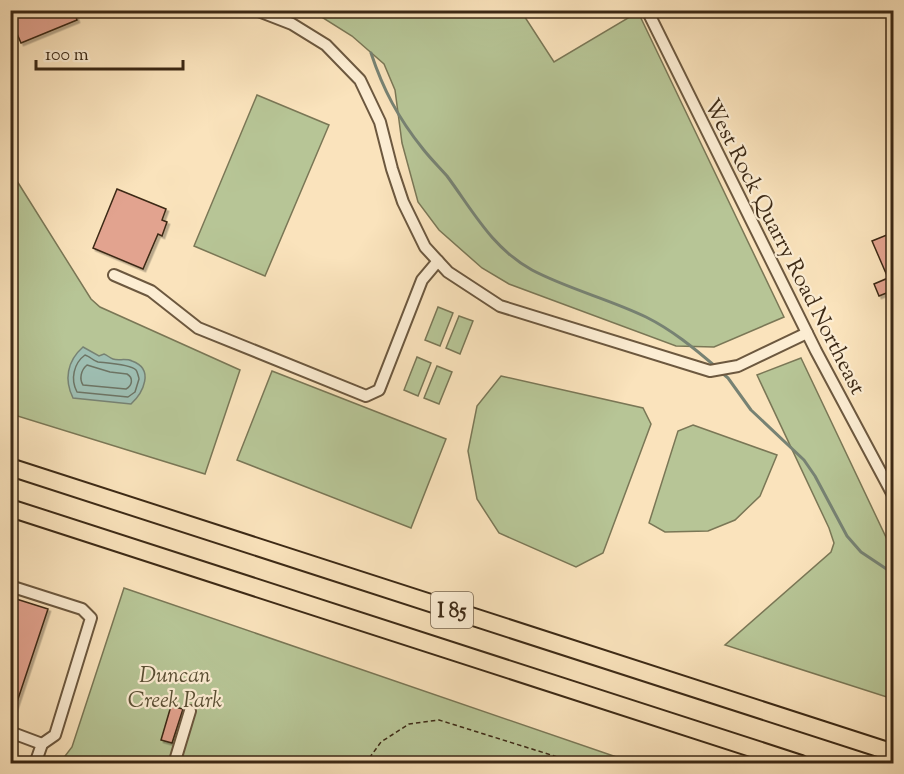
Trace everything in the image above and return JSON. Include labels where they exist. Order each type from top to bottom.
[{"type":"highway","name":"I 85","points":[[10,467],[894,753]]},
{"type":"highway","name":"I 85","points":[[10,508],[801,764]]},
{"type":"street","points":[[256,10],[292,24],[326,45],[360,80],[380,122],[392,170],[425,247],[448,272],[500,306],[710,371],[738,366],[807,333]]},
{"type":"street","name":"West Rock Quarry Road Northeast","points":[[647,10],[807,333],[894,498]]},
{"type":"street","points":[[114,275],[152,291],[198,328],[366,396],[379,390],[422,280],[438,261]]},
{"type":"street","points":[[10,586],[82,609],[91,618],[55,735],[42,744],[35,764]]},
{"type":"street","points":[[174,764],[190,711]]},
{"type":"street","points":[[10,732],[42,744]]},
{"type":"path","points":[[365,764],[381,742],[409,724],[439,720],[580,764]]},
{"type":"green space","points":[[312,11],[521,11],[554,62],[638,12],[784,317],[714,347],[676,346],[509,284],[482,268],[439,230],[418,202],[402,143],[395,90],[384,64],[352,36]]},
{"type":"green space","points":[[257,95],[329,125],[265,276],[194,246]]},
{"type":"green space","points":[[17,181],[91,299],[100,307],[240,370],[205,474],[11,414],[10,182]]},
{"type":"green space","points":[[438,307],[453,313],[440,346],[425,340]]},
{"type":"green space","points":[[459,316],[473,321],[460,354],[446,348]]},
{"type":"green space","points":[[417,357],[431,363],[418,396],[404,390]]},
{"type":"green space","points":[[801,358],[893,552],[893,699],[725,645],[831,552],[834,543],[757,375]]},
{"type":"green space","points":[[437,366],[452,372],[439,404],[424,398]]},
{"type":"green space","points":[[272,371],[446,439],[411,528],[237,460]]},
{"type":"green space","points":[[501,376],[643,408],[651,424],[603,553],[576,567],[499,533],[477,499],[468,451],[477,406]]},
{"type":"green space","points":[[693,425],[777,455],[760,496],[735,520],[708,531],[665,532],[649,523],[678,431]]},
{"type":"green space","name":"Duncan Creek Park","points":[[124,588],[634,763],[59,764],[72,747]]},
{"type":"water","points":[[83,347],[99,356],[104,354],[115,360],[132,361],[139,365],[145,375],[145,381],[143,388],[131,404],[73,398],[68,378],[70,365]]},
{"type":"building","points":[[10,10],[74,10],[77,20],[21,43],[15,29],[10,31]]},
{"type":"building","points":[[117,189],[166,209],[162,220],[167,222],[162,236],[158,234],[143,269],[93,248]]},
{"type":"building","points":[[894,232],[894,290],[879,296],[874,284],[888,278],[872,241]]},
{"type":"building","points":[[10,597],[48,609],[12,717],[10,717]]},
{"type":"building","points":[[171,706],[183,709],[172,743],[161,740]]},
{"type":"waterway","points":[[371,53],[386,91],[406,126],[447,176],[484,228],[506,251],[518,261],[546,277],[656,322],[683,340],[716,367]]},
{"type":"waterway","points":[[721,372],[751,410],[804,460],[847,536],[861,552],[894,574]]}]
